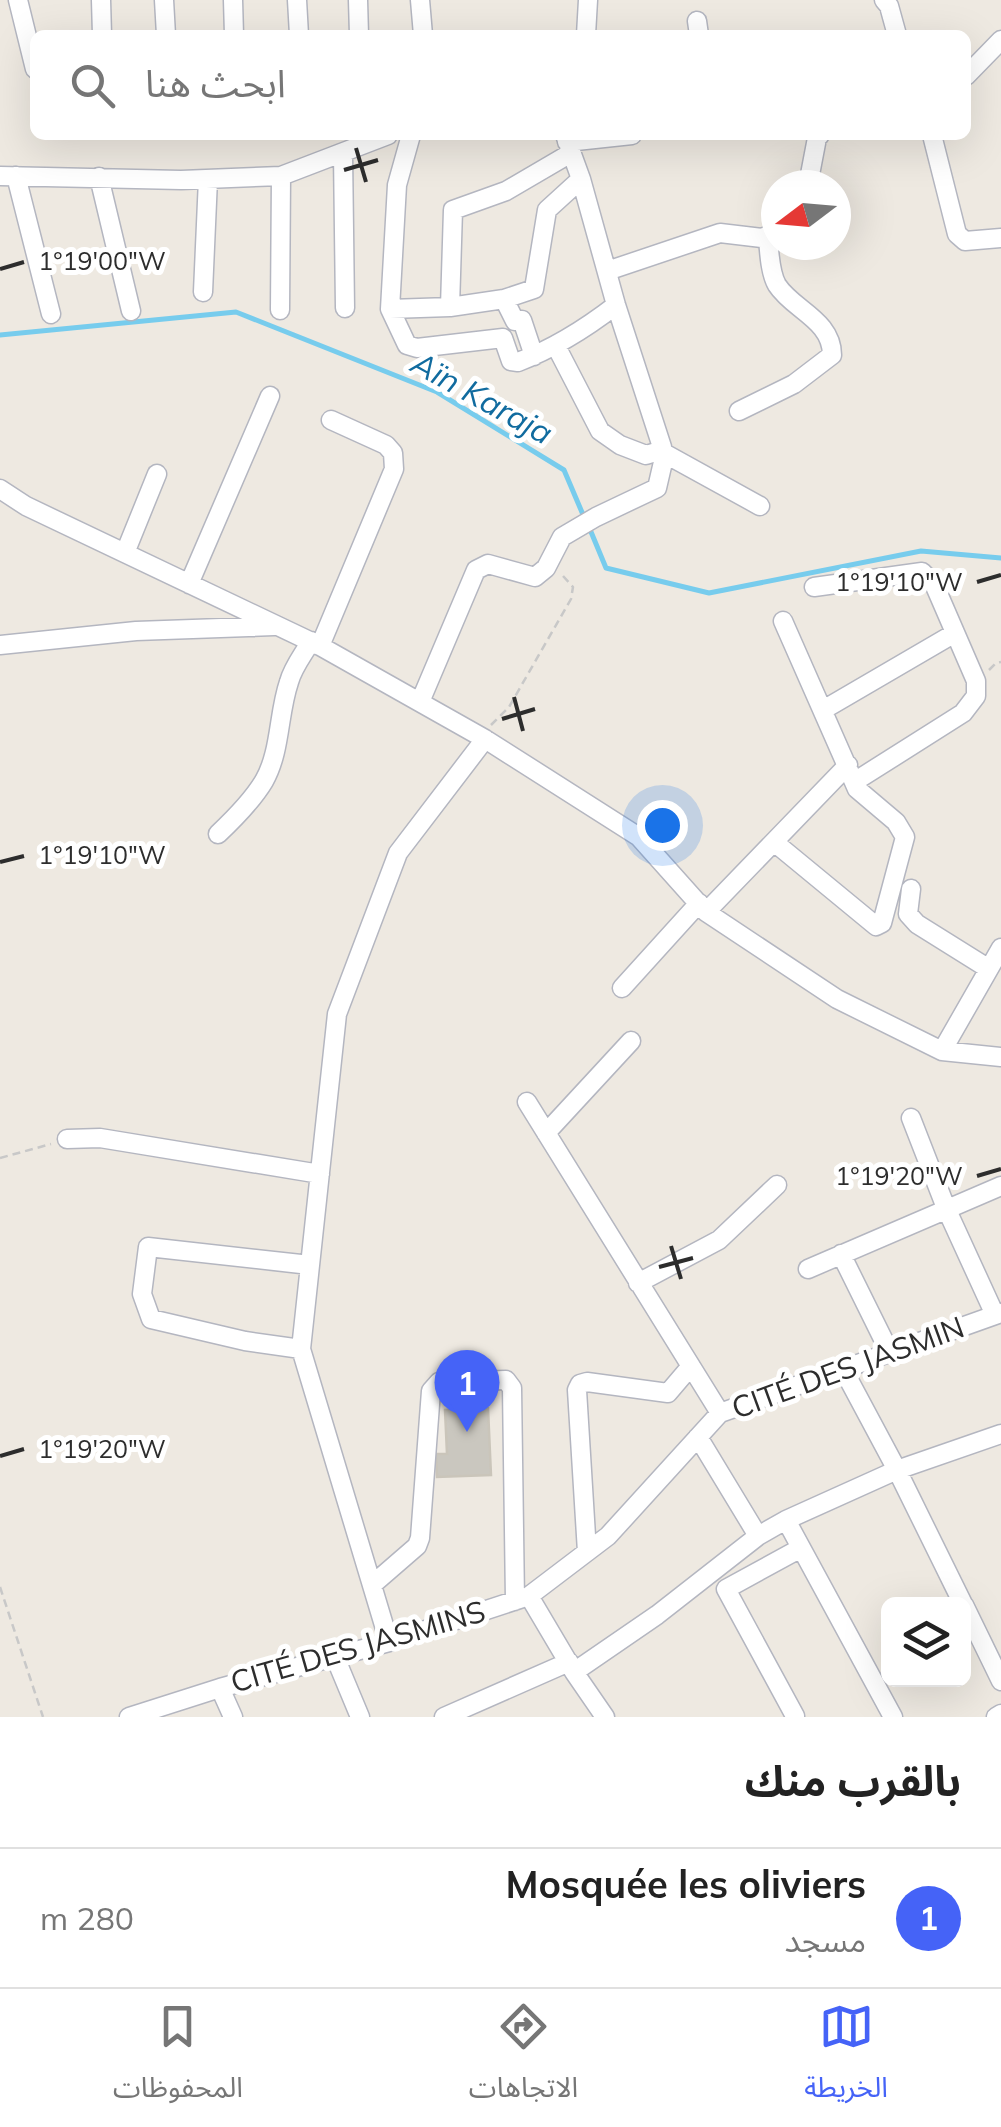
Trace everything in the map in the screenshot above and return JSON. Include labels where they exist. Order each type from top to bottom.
[{"type":"street","points":[[18,0],[30,49]]},
{"type":"street","points":[[100,0],[102,30]]},
{"type":"street","points":[[164,0],[166,30]]},
{"type":"street","points":[[233,0],[234,30]]},
{"type":"street","points":[[297,0],[299,30]]},
{"type":"street","points":[[358,0],[359,30]]},
{"type":"street","points":[[420,0],[422,30]]},
{"type":"street","points":[[586,30],[588,0]]},
{"type":"street","points":[[884,0],[896,30]]},
{"type":"street","points":[[971,71],[1001,40]]},
{"type":"street","points":[[51,314],[8,176],[282,176],[343,154],[366,140]]},
{"type":"street","points":[[410,140],[397,185],[390,309],[407,345],[418,348],[503,338],[512,362],[518,362],[582,331],[616,305]]},
{"type":"street","points":[[450,307],[453,210],[506,191],[568,144],[596,140]]},
{"type":"street","points":[[811,170],[817,140]]},
{"type":"street","points":[[933,140],[957,234],[965,240],[1001,238]]},
{"type":"street","points":[[420,702],[476,570],[488,564],[535,577],[546,568],[567,533],[657,488],[662,450],[568,144]]},
{"type":"street","points":[[343,154],[345,308]]},
{"type":"street","points":[[99,176],[131,311]]},
{"type":"street","points":[[280,310],[282,176]]},
{"type":"street","points":[[204,292],[208,179]]},
{"type":"street","points":[[390,309],[450,307],[504,299],[534,289],[547,210],[581,180]]},
{"type":"street","points":[[607,271],[720,233],[761,235]]},
{"type":"street","points":[[738,411],[794,384],[832,354],[832,343],[823,328],[777,285],[774,260]]},
{"type":"street","points":[[504,299],[515,321],[522,320],[534,356]]},
{"type":"street","points":[[556,346],[600,430],[620,445],[646,456],[662,450]]},
{"type":"street","points":[[190,584],[270,396]]},
{"type":"street","points":[[218,834],[241,812],[266,778],[288,684],[296,666],[316,644],[394,469],[393,454],[386,445],[331,420]]},
{"type":"street","points":[[662,450],[760,506]]},
{"type":"street","points":[[125,553],[157,474]]},
{"type":"street","points":[[0,489],[26,506],[316,644],[482,738],[639,837],[702,908],[838,999],[942,1051],[1001,1057]]},
{"type":"street","points":[[622,988],[702,908],[851,774],[963,713],[976,696],[976,681],[934,584],[922,572],[814,587]]},
{"type":"street","points":[[774,842],[876,926],[882,924],[905,837],[896,822],[857,789],[783,621]]},
{"type":"street","points":[[0,645],[136,632],[279,626]]},
{"type":"street","points":[[823,710],[955,633]]},
{"type":"street","points":[[389,1642],[301,1349],[338,1014],[398,853],[482,738]]},
{"type":"street","points":[[911,889],[908,914],[917,924],[989,970]]},
{"type":"street","points":[[942,1051],[1001,948]]},
{"type":"street","points":[[546,1133],[631,1041]]},
{"type":"street","points":[[526,1102],[720,1413]]},
{"type":"street","points":[[911,1118],[946,1208],[998,1314]]},
{"type":"street","points":[[67,1139],[100,1138],[320,1174]]},
{"type":"street","points":[[638,1283],[720,1240],[778,1185]]},
{"type":"street","points":[[808,1268],[1001,1186]]},
{"type":"street","points":[[301,1349],[245,1341],[150,1319],[142,1294],[148,1247],[310,1265]]},
{"type":"street","points":[[841,1254],[890,1352]]},
{"type":"street","name":"CITÉ DES JASMIN","points":[[522,1598],[608,1536],[720,1413],[998,1314]]},
{"type":"street","points":[[587,1552],[577,1390],[580,1384],[668,1393],[691,1366]]},
{"type":"street","points":[[843,1369],[959,1597]]},
{"type":"street","points":[[372,1585],[417,1546],[420,1538],[434,1385],[506,1380],[512,1388],[522,1598],[605,1717]]},
{"type":"street","points":[[444,1717],[571,1667],[656,1615],[758,1536],[786,1520],[897,1470],[1001,1434]]},
{"type":"street","points":[[698,1437],[758,1536]]},
{"type":"street","points":[[786,1520],[893,1717]]},
{"type":"street","points":[[795,1716],[726,1589],[802,1548]]},
{"type":"street","name":"CITÉ DES JASMINS","points":[[130,1717],[389,1642],[522,1598]]},
{"type":"street","points":[[971,1621],[1001,1681]]},
{"type":"street","points":[[335,1658],[360,1717]]},
{"type":"street","points":[[220,1688],[233,1717]]},
{"type":"path","points":[[482,738],[509,707],[571,599],[573,587],[550,562]]},
{"type":"path","points":[[0,1158],[67,1139]]},
{"type":"path","points":[[0,1587],[42,1717]]},
{"type":"building","points":[[488,1408],[491,1475],[437,1477],[436,1454],[447,1454],[445,1410]]},
{"type":"waterway","name":"Aïn Karaja","points":[[0,335],[236,312],[437,392],[564,470],[584,517]]},
{"type":"waterway","name":"Aïn Karaja","points":[[589,527],[606,568],[709,593],[921,551],[1001,558]]},
{"type":"place","name":"Mosquée les oliviers","points":[[467,1432]]}]
